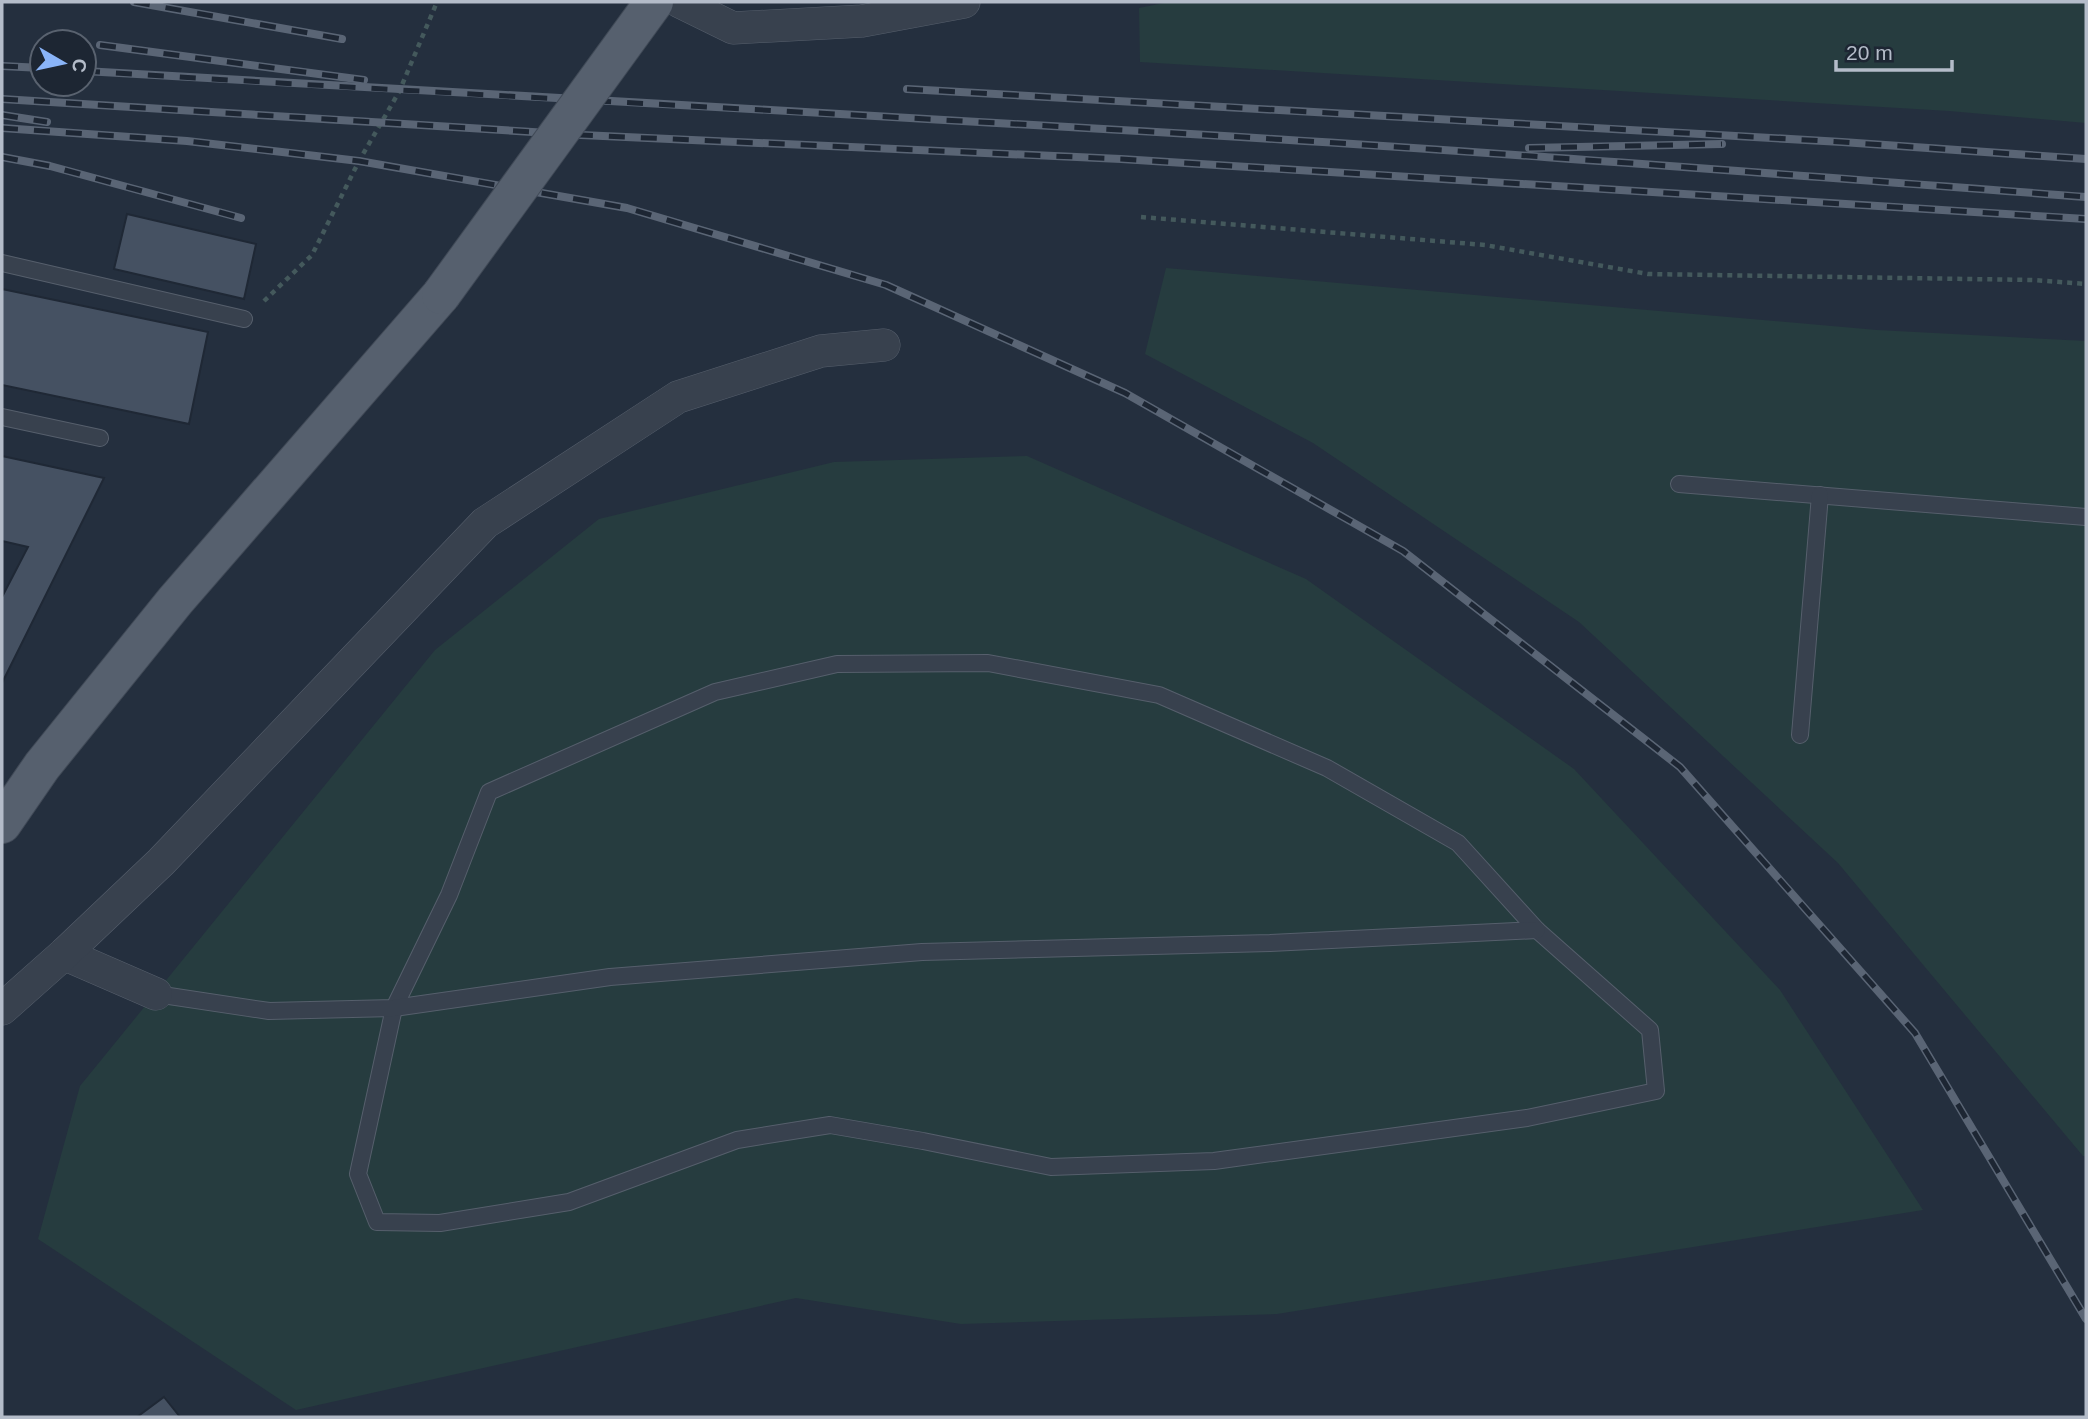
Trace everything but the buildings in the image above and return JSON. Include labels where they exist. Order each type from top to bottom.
[{"type":"main road","points":[[2,824],[42,765],[176,601],[441,295],[654,2]]},
{"type":"street","points":[[680,2],[733,28],[863,21],[964,2]]},
{"type":"street","points":[[2,1009],[161,863],[485,523],[678,397],[821,351],[884,345]]},
{"type":"street","points":[[64,954],[156,994]]},
{"type":"lane","points":[[2,263],[244,319]]},
{"type":"lane","points":[[2,417],[100,438]]},
{"type":"lane","points":[[1679,484],[2086,517]]},
{"type":"lane","points":[[1800,735],[1819,495]]},
{"type":"lane","points":[[988,663],[1159,695],[1327,768],[1458,843],[1536,930],[1650,1030],[1656,1091],[1527,1118],[1214,1161],[1051,1167],[830,1125],[737,1140],[569,1202],[440,1223],[377,1222],[358,1174],[394,1008],[449,895],[489,792],[715,691],[837,664],[988,663]]},
{"type":"lane","points":[[156,994],[269,1011],[394,1008],[610,977],[922,952],[1270,943],[1536,930]]},
{"type":"path","points":[[244,319],[312,255],[359,162],[399,92],[437,2]]},
{"type":"path","points":[[1141,216],[1485,245],[1648,274],[2019,280],[2086,284]]},
{"type":"green space","points":[[1169,2],[2086,2],[2086,123],[1949,111],[1140,62],[1139,8]]},
{"type":"green space","points":[[1166,268],[1877,330],[2086,341],[2086,1156],[2083,1156],[1838,863],[1579,622],[1313,443],[1145,354]]},
{"type":"green space","points":[[1027,456],[1306,579],[1574,769],[1780,990],[1923,1210],[1277,1314],[961,1324],[796,1298],[296,1410],[38,1239],[80,1086],[435,650],[599,519],[834,462]]},
{"type":"railway","points":[[134,2],[342,39]]},
{"type":"railway","points":[[100,45],[364,80]]},
{"type":"railway","points":[[2,66],[28,67]]},
{"type":"railway","points":[[98,72],[1242,137],[2086,197]]},
{"type":"railway","points":[[907,89],[1842,142],[2086,159]]},
{"type":"railway","points":[[2,99],[581,135],[1121,159],[2086,219]]},
{"type":"railway","points":[[2,115],[47,122]]},
{"type":"railway","points":[[2,128],[187,141],[359,161],[627,208],[886,285],[1125,393],[1403,551],[1680,767],[1915,1033],[2086,1319]]},
{"type":"railway","points":[[1529,148],[1722,144]]},
{"type":"railway","points":[[2,157],[50,166],[241,218]]}]
